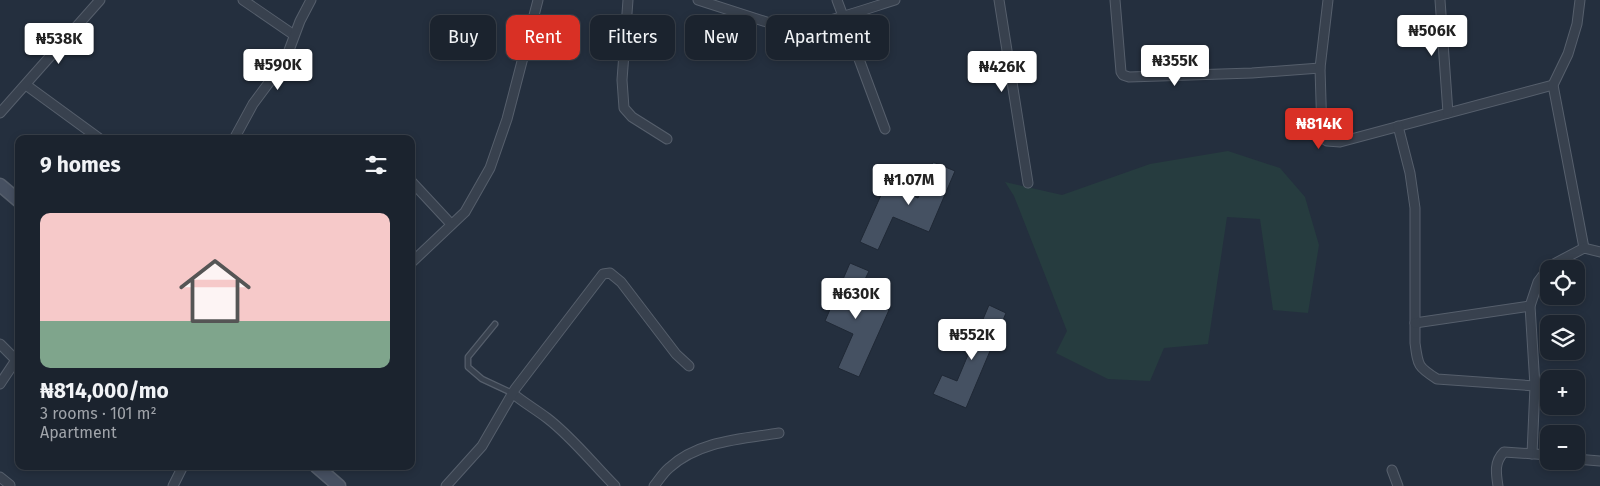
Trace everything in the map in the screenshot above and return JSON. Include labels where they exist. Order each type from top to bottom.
[{"type":"main road","points":[[0,185],[15,198]]},
{"type":"main road","points":[[320,470],[332,484]]},
{"type":"street","points":[[0,113],[100,0]]},
{"type":"street","points":[[243,0],[294,35]]},
{"type":"street","points":[[236,135],[253,104],[285,61],[294,35],[311,0]]},
{"type":"street","points":[[415,257],[465,212],[490,168],[507,119],[538,0]]},
{"type":"street","points":[[628,0],[622,80],[624,108],[632,117],[667,139]]},
{"type":"street","points":[[698,0],[766,22]]},
{"type":"street","points":[[837,0],[843,15]]},
{"type":"street","points":[[846,15],[895,0]]},
{"type":"street","points":[[999,0],[1028,183]]},
{"type":"street","points":[[1115,0],[1121,72],[1129,77],[1320,68]]},
{"type":"street","points":[[1328,0],[1320,68],[1324,139],[1327,141],[1340,142],[1552,85]]},
{"type":"street","points":[[1440,0],[1448,113]]},
{"type":"street","points":[[1580,0],[1578,24],[1568,54],[1552,85],[1584,248]]},
{"type":"street","points":[[860,60],[885,128]]},
{"type":"street","points":[[26,85],[95,135]]},
{"type":"street","points":[[1398,126],[1410,173],[1415,208],[1415,343],[1418,364],[1437,379],[1535,386]]},
{"type":"street","points":[[415,185],[451,224]]},
{"type":"street","points":[[1532,454],[1535,386],[1530,306],[1538,282],[1550,266],[1584,248],[1600,252]]},
{"type":"street","points":[[446,486],[482,446],[512,393],[603,274],[607,272],[621,282],[676,354],[689,366]]},
{"type":"street","points":[[1415,322],[1530,306]]},
{"type":"street","points":[[0,344],[15,357]]},
{"type":"street","points":[[0,384],[15,362]]},
{"type":"street","points":[[512,393],[524,404],[547,418],[615,486]]},
{"type":"street","points":[[654,486],[668,468],[705,446],[779,432]]},
{"type":"street","points":[[1498,486],[1496,470],[1498,458],[1504,452],[1540,454]]},
{"type":"street","points":[[1585,459],[1600,461]]},
{"type":"street","points":[[173,486],[182,470]]},
{"type":"street","points":[[1392,470],[1398,486]]},
{"type":"street","points":[[0,477],[10,485]]},
{"type":"lane","points":[[495,324],[468,358],[468,367],[482,379],[512,393]]},
{"type":"green space","points":[[1228,151],[1280,168],[1305,197],[1319,245],[1308,313],[1273,310],[1260,219],[1227,217],[1208,344],[1164,348],[1150,381],[1108,379],[1056,353],[1067,331],[1014,196],[1005,182],[1062,195],[1150,164]]},
{"type":"building","points":[[933,162],[955,171],[929,232],[893,217],[878,250],[860,242],[886,184],[918,198]]},
{"type":"building","points":[[850,263],[869,271],[857,296],[889,310],[859,377],[838,368],[853,334],[825,321]]},
{"type":"building","points":[[989,305],[1006,313],[966,408],[933,394],[942,375],[957,381]]}]
